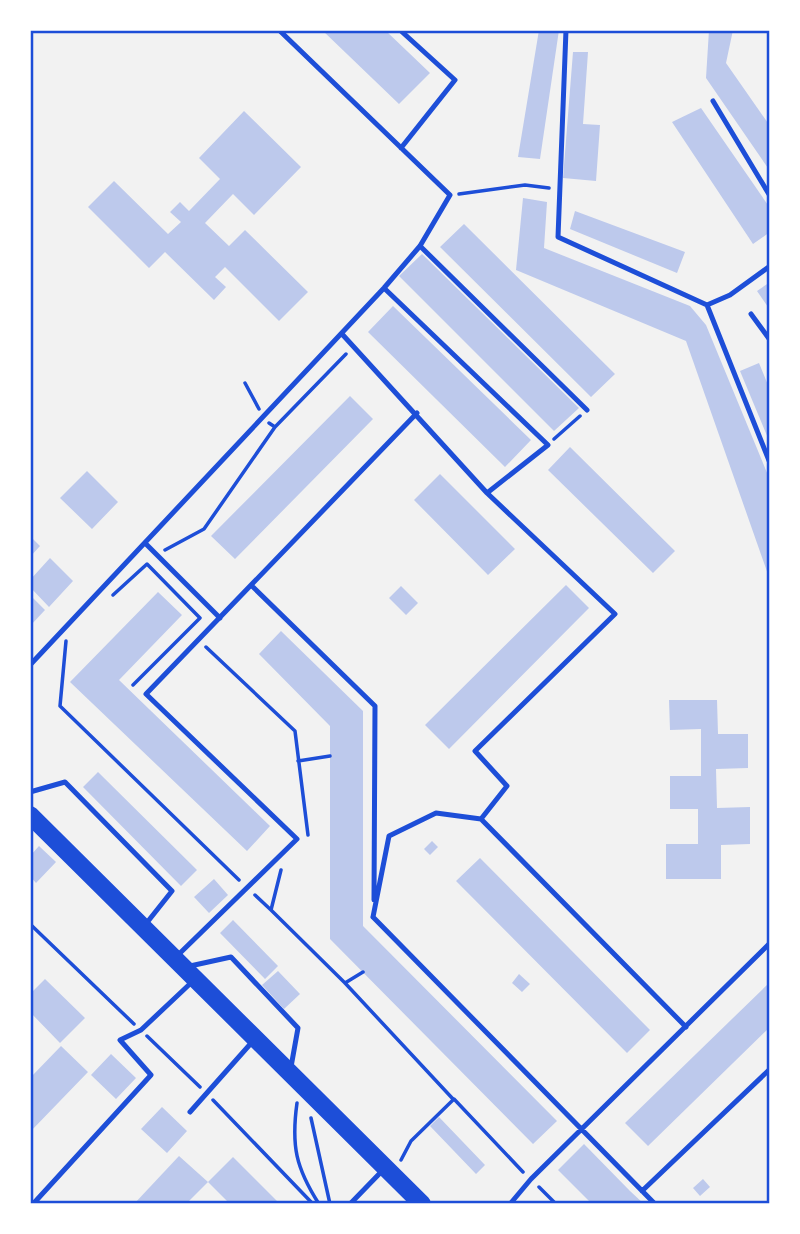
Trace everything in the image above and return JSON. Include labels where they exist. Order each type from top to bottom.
[{"type":"main road","points":[[30,815],[422,1204]]},
{"type":"lane","points":[[30,664],[146,544],[384,288],[420,246],[450,195],[279,30]]},
{"type":"lane","points":[[400,30],[455,80],[401,148]]},
{"type":"lane","points":[[566,30],[558,237],[707,305],[770,463]]},
{"type":"lane","points":[[713,101],[770,196]]},
{"type":"lane","points":[[420,246],[587,410]]},
{"type":"lane","points":[[707,305],[730,295],[770,266]]},
{"type":"lane","points":[[384,288],[548,445],[487,493]]},
{"type":"lane","points":[[751,314],[770,340]]},
{"type":"lane","points":[[342,334],[417,413],[487,493],[615,614],[475,751],[507,786],[481,819]]},
{"type":"lane","points":[[33,1204],[151,1075],[120,1040],[141,1030],[184,969],[297,839],[146,694],[417,413]]},
{"type":"lane","points":[[146,544],[219,618]]},
{"type":"lane","points":[[251,585],[374,706],[373,917],[583,1127],[655,1204]]},
{"type":"lane","points":[[30,792],[65,782],[173,891],[143,928]]},
{"type":"lane","points":[[373,917],[388,836],[436,813],[481,819],[685,1027]]},
{"type":"lane","points":[[510,1204],[531,1179],[770,943]]},
{"type":"lane","points":[[184,969],[231,957],[298,1028],[295,1078]]},
{"type":"lane","points":[[190,1112],[255,1039]]},
{"type":"lane","points":[[642,1191],[770,1069]]},
{"type":"lane","points":[[350,1204],[389,1172]]},
{"type":"path","points":[[450,195],[525,185],[558,189]]},
{"type":"path","points":[[147,564],[157,555],[204,529],[275,428],[354,346]]},
{"type":"path","points":[[245,383],[263,418],[275,428]]},
{"type":"path","points":[[548,445],[587,410]]},
{"type":"path","points":[[298,761],[330,756]]},
{"type":"path","points":[[30,924],[207,1094],[313,1204]]},
{"type":"path","points":[[363,972],[345,983],[453,1100],[556,1204]]},
{"type":"path","points":[[295,1078],[293,1129],[300,1174],[319,1204]]},
{"type":"path","points":[[389,1172],[411,1141],[453,1100]]},
{"type":"path","points":[[309,1113],[330,1204]]},
{"type":"building","points":[[322,30],[385,30],[430,73],[399,104]]},
{"type":"building","points":[[539,30],[559,30],[540,159],[518,157]]},
{"type":"building","points":[[709,30],[733,30],[726,63],[770,126],[770,171],[706,78]]},
{"type":"building","points":[[573,52],[588,52],[583,124],[600,125],[596,181],[563,178]]},
{"type":"building","points":[[701,108],[770,208],[770,232],[753,244],[672,122]]},
{"type":"building","points":[[244,111],[301,167],[254,215],[233,194],[205,223],[229,246],[245,230],[308,292],[279,321],[225,267],[215,277],[226,287],[214,300],[165,252],[149,268],[88,207],[114,181],[168,234],[181,222],[170,212],[180,202],[189,211],[220,179],[199,158]]},
{"type":"building","points":[[523,198],[547,202],[544,248],[690,306],[706,325],[770,480],[770,580],[686,341],[516,270]]},
{"type":"building","points":[[575,211],[685,252],[677,273],[570,229]]},
{"type":"building","points":[[464,224],[615,374],[591,397],[440,247]]},
{"type":"building","points":[[422,254],[579,408],[554,431],[399,276]]},
{"type":"building","points":[[770,282],[770,310],[757,291]]},
{"type":"building","points":[[393,306],[531,440],[505,467],[368,332]]},
{"type":"building","points":[[759,363],[770,390],[770,443],[740,371]]},
{"type":"building","points":[[350,396],[373,419],[235,559],[211,536]]},
{"type":"building","points":[[570,447],[675,551],[653,573],[548,470]]},
{"type":"building","points":[[87,471],[118,502],[92,529],[60,498]]},
{"type":"building","points":[[440,474],[515,549],[488,575],[414,500]]},
{"type":"building","points":[[30,536],[40,546],[30,557]]},
{"type":"building","points":[[50,558],[73,581],[49,607],[30,587],[30,580]]},
{"type":"building","points":[[566,585],[589,608],[449,749],[425,725]]},
{"type":"building","points":[[401,586],[418,603],[406,615],[389,598]]},
{"type":"building","points":[[158,592],[182,615],[119,680],[270,826],[247,851],[70,682]]},
{"type":"building","points":[[30,595],[45,610],[30,626]]},
{"type":"building","points":[[281,631],[363,711],[363,926],[557,1121],[533,1144],[330,939],[330,726],[259,654]]},
{"type":"building","points":[[669,700],[717,700],[718,734],[748,734],[748,768],[716,769],[717,808],[750,807],[750,844],[721,845],[721,879],[666,879],[666,844],[698,844],[698,809],[670,809],[670,776],[701,776],[701,729],[670,730]]},
{"type":"building","points":[[98,772],[197,870],[181,886],[83,787]]},
{"type":"building","points":[[432,841],[438,847],[430,855],[424,849]]},
{"type":"building","points":[[39,846],[56,862],[36,883],[30,876],[30,856]]},
{"type":"building","points":[[480,858],[650,1030],[627,1053],[456,881]]},
{"type":"building","points":[[214,879],[228,895],[209,913],[194,897]]},
{"type":"building","points":[[233,920],[278,966],[265,979],[220,933]]},
{"type":"building","points":[[278,971],[300,994],[284,1009],[262,985]]},
{"type":"building","points":[[519,974],[530,984],[522,992],[512,983]]},
{"type":"building","points":[[45,979],[85,1018],[60,1043],[30,1012],[30,988],[33,991]]},
{"type":"building","points":[[768,984],[770,1027],[648,1146],[625,1123]]},
{"type":"building","points":[[61,1046],[88,1072],[30,1132],[30,1078]]},
{"type":"building","points":[[111,1054],[136,1078],[116,1099],[91,1075]]},
{"type":"building","points":[[162,1107],[187,1131],[167,1153],[141,1129]]},
{"type":"building","points":[[439,1117],[485,1165],[476,1174],[430,1126]]},
{"type":"building","points":[[584,1144],[644,1204],[592,1204],[558,1170]]},
{"type":"building","points":[[179,1156],[208,1182],[186,1204],[134,1204]]},
{"type":"building","points":[[233,1157],[280,1204],[230,1204],[208,1182]]},
{"type":"building","points":[[703,1179],[710,1187],[700,1196],[693,1188]]}]
